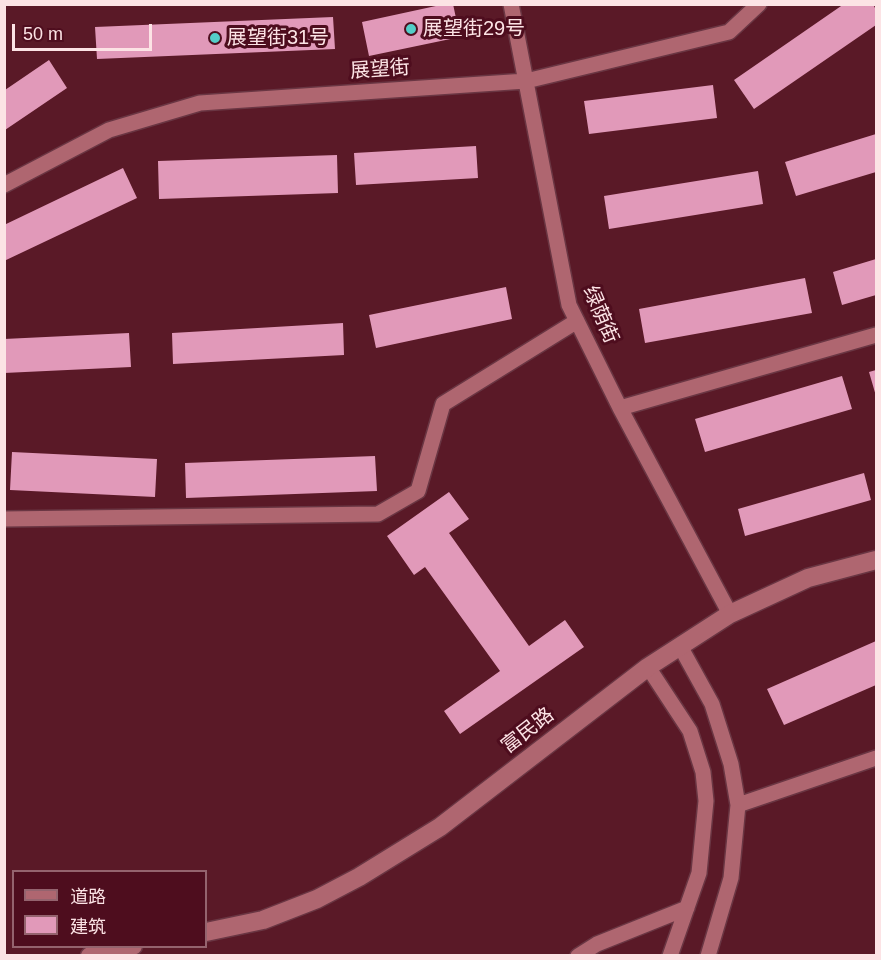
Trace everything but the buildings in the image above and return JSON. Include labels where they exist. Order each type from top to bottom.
[{"type":"street","name":"绿荫街","points":[[511,4],[569,305],[620,408],[730,614]]},
{"type":"street","name":"展望街","points":[[4,185],[109,130],[200,103],[526,81],[729,32],[759,4]]},
{"type":"street","points":[[4,519],[378,514],[418,491],[444,404],[577,321]]},
{"type":"street","points":[[620,408],[876,335]]},
{"type":"street","name":"富民路","points":[[207,932],[263,920],[317,899],[402,853],[440,827],[648,667],[730,614],[808,578],[876,560]]},
{"type":"street","points":[[680,646],[712,704],[731,764],[738,805],[731,878],[708,956]]},
{"type":"street","points":[[648,667],[690,731],[703,772],[706,801],[699,873],[670,956]]},
{"type":"street","points":[[738,805],[876,758]]},
{"type":"street","points":[[578,956],[597,944],[687,908]]},
{"type":"street","points":[[90,956],[124,948]]},
{"type":"place","name":"展望街29号","points":[[411,29]]},
{"type":"place","name":"展望街31号","points":[[215,38]]}]
